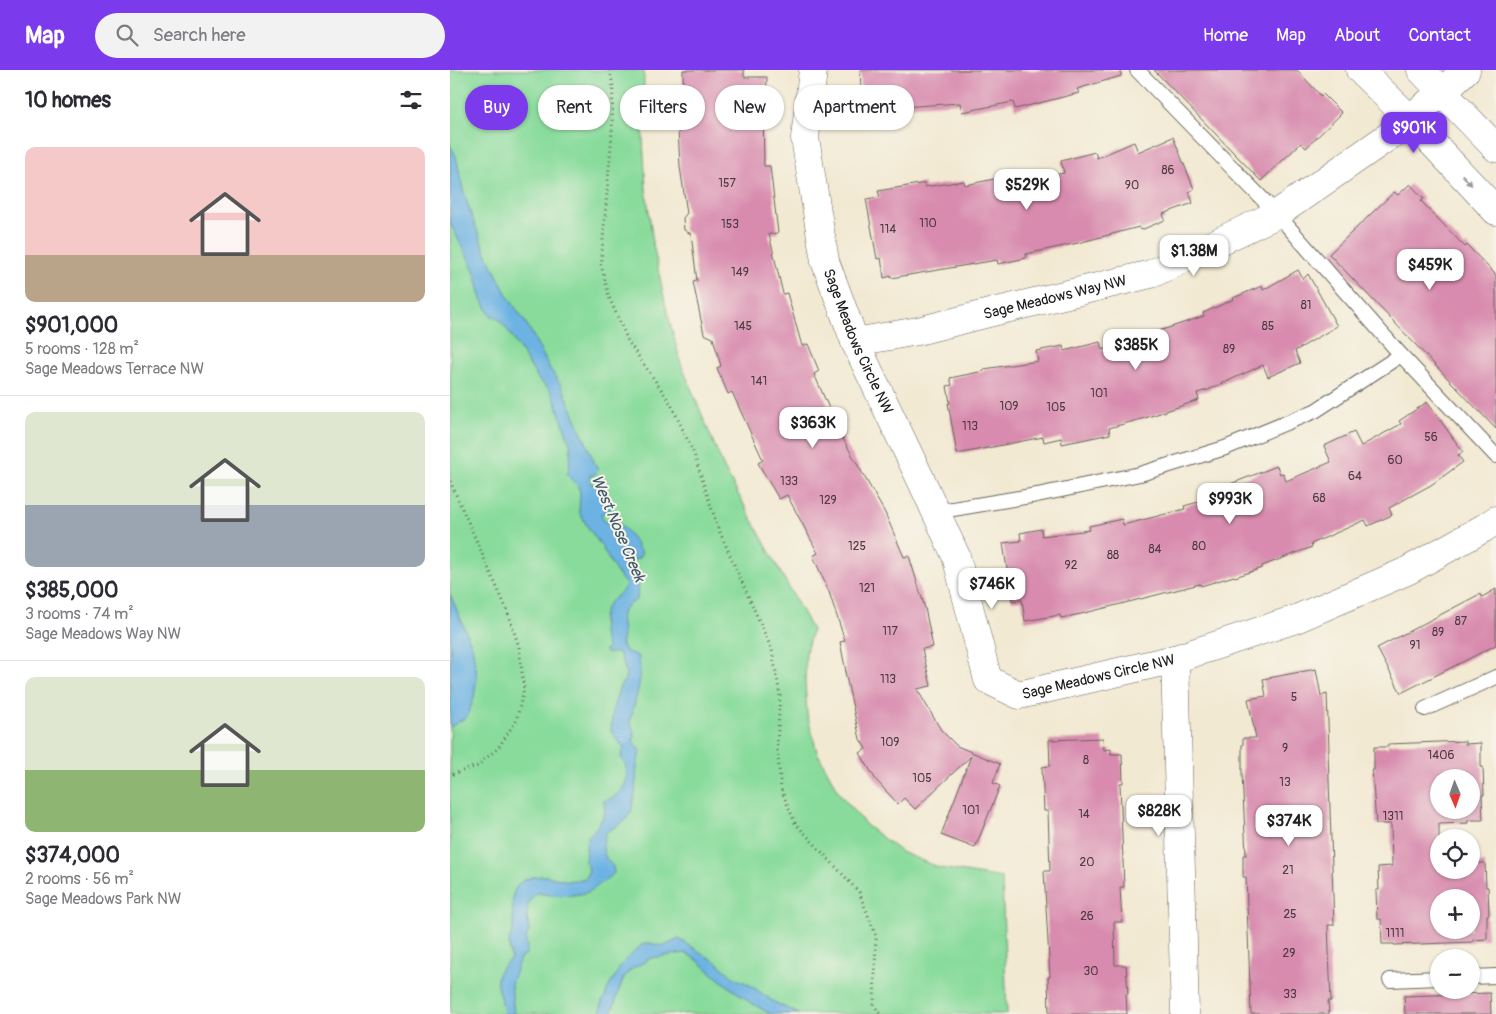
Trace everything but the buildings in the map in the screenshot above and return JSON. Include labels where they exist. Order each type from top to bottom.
[{"type":"street","name":"Sage Meadows Circle NW","points":[[813,70],[805,138],[825,261],[855,342],[956,556],[988,680],[1019,695],[1175,659],[1296,619],[1399,575],[1496,520]]},
{"type":"street","points":[[1360,70],[1410,119],[1496,211]]},
{"type":"street","points":[[1421,70],[1496,148]]},
{"type":"street","name":"Sage Meadows Way NW","points":[[855,342],[918,331],[1151,274],[1276,214],[1389,136],[1466,70]]},
{"type":"street","points":[[1175,659],[1185,1014]]},
{"type":"lane","points":[[1137,70],[1276,214],[1401,355],[1496,456]]},
{"type":"lane","points":[[935,512],[1037,495],[1140,474],[1226,448],[1315,411],[1401,355]]},
{"type":"lane","points":[[1425,710],[1496,677]]},
{"type":"lane","points":[[1480,977],[1496,976]]},
{"type":"lane","points":[[1390,980],[1430,978]]},
{"type":"path","points":[[610,70],[613,86],[612,132],[600,264],[609,297],[628,341],[671,404],[694,454],[718,528],[772,650],[780,695],[777,746],[781,789],[795,823],[859,892],[876,936],[874,1006],[880,1014]]},
{"type":"path","points":[[450,481],[508,610],[519,647],[524,689],[516,721],[498,748],[477,766],[450,775]]},
{"type":"green space","points":[[450,70],[644,70],[644,85],[620,85],[620,130],[643,130],[646,189],[653,244],[666,307],[681,364],[724,468],[812,630],[806,652],[805,682],[807,714],[817,752],[839,793],[866,825],[901,852],[940,868],[1002,878],[1007,1014],[450,1014]]},
{"type":"water","name":"West Nose Creek","points":[[450,145],[456,156],[463,190],[486,253],[507,295],[529,328],[550,369],[563,388],[598,471],[590,476],[590,483],[596,485],[599,492],[607,496],[611,505],[610,510],[601,514],[603,520],[612,525],[617,522],[629,534],[642,552],[639,558],[627,562],[629,568],[636,572],[638,585],[637,599],[627,606],[622,615],[623,639],[621,643],[625,651],[638,656],[640,664],[638,689],[630,721],[634,733],[633,741],[640,751],[631,812],[625,821],[606,832],[605,835],[604,853],[606,859],[613,867],[614,873],[609,878],[592,890],[582,894],[562,896],[537,893],[532,897],[528,904],[529,931],[526,938],[527,952],[520,958],[511,984],[514,1014],[504,1014],[497,978],[503,966],[511,959],[509,944],[513,929],[513,901],[516,887],[529,878],[541,876],[566,880],[586,878],[589,869],[585,861],[587,838],[597,827],[605,813],[604,801],[617,795],[627,778],[625,765],[621,758],[624,747],[611,731],[613,709],[620,686],[625,680],[626,672],[619,653],[607,653],[604,651],[608,648],[603,631],[603,618],[607,606],[626,585],[579,512],[580,492],[578,486],[567,475],[571,446],[555,400],[550,390],[538,379],[507,329],[497,318],[490,315],[482,299],[474,270],[450,223]]},
{"type":"water","points":[[450,594],[472,646],[477,675],[474,698],[467,717],[450,727]]},
{"type":"water","points":[[679,939],[716,962],[733,977],[750,985],[774,1002],[799,1014],[771,1014],[751,1003],[696,959],[685,953],[651,958],[630,970],[623,979],[611,1014],[600,1014],[602,1001],[622,964],[641,945],[650,943],[664,946]]}]
